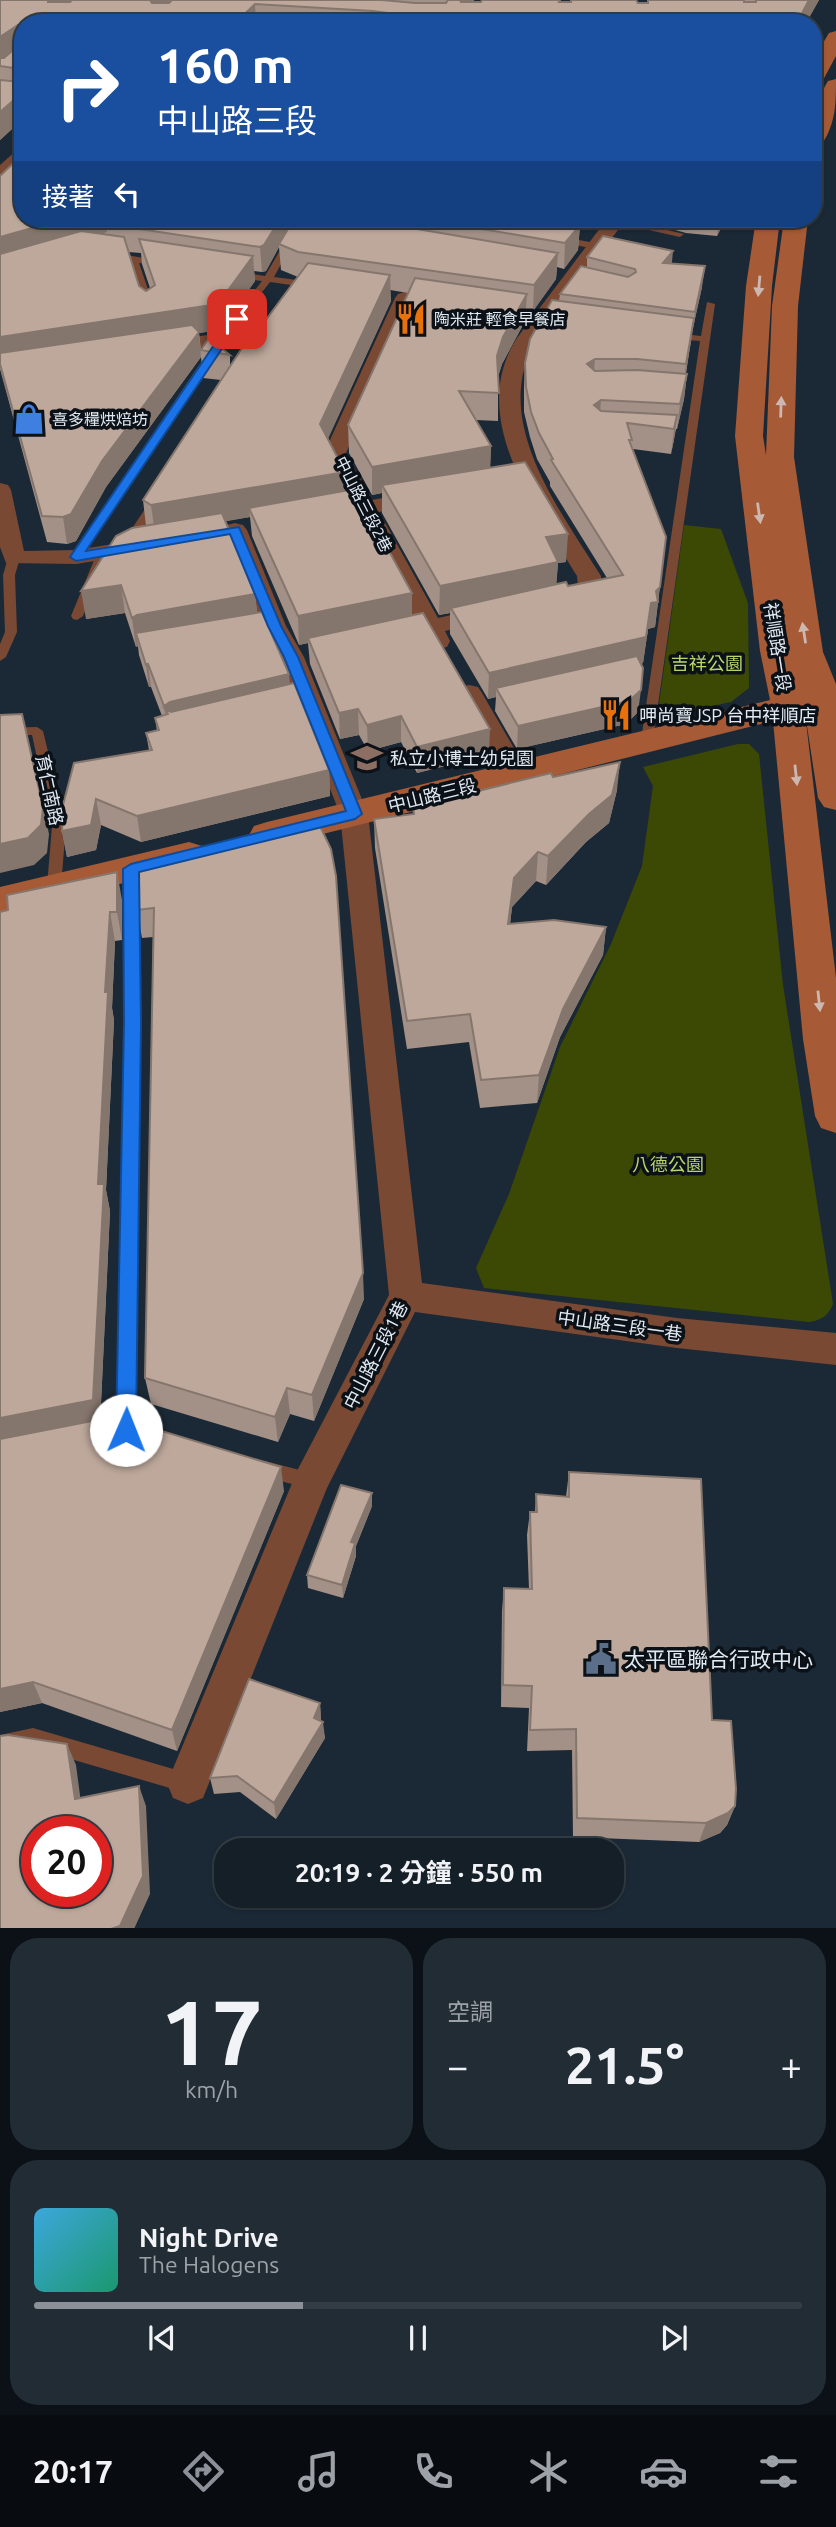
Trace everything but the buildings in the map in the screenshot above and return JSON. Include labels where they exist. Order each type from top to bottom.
[{"type":"street","points":[[822,62],[836,37]]},
{"type":"street","points":[[822,120],[836,86]]},
{"type":"street","points":[[0,174],[14,161]]},
{"type":"street","points":[[537,604],[590,593],[589,576],[530,477],[513,435],[510,387],[517,357],[542,318],[598,249],[611,228]]},
{"type":"street","name":"祥順路一段","points":[[767,228],[759,286],[749,436],[776,651],[815,700],[823,1040],[836,1116]]},
{"type":"street","name":"祥順路一段","points":[[795,228],[785,306],[780,457],[807,652],[836,798]]},
{"type":"street","points":[[98,248],[122,236]]},
{"type":"street","name":"中山路三段2巷","points":[[405,298],[335,453],[355,510],[430,626],[453,667],[483,706],[516,775]]},
{"type":"street","points":[[138,351],[222,339]]},
{"type":"street","points":[[503,482],[530,477]]},
{"type":"street","points":[[0,490],[8,572],[161,543]]},
{"type":"street","points":[[303,519],[448,492]]},
{"type":"street","name":"中山路三段1巷","points":[[188,1783],[311,1481],[405,1296],[355,814],[300,701],[291,657],[268,627],[233,530]]},
{"type":"street","points":[[367,640],[510,610]]},
{"type":"street","points":[[291,657],[316,652]]},
{"type":"street","name":"中山路三段","points":[[0,900],[815,700]]},
{"type":"street","name":"中山路三段一巷","points":[[405,1296],[677,1333],[836,1349]]},
{"type":"lane","points":[[655,228],[680,234]]},
{"type":"lane","points":[[76,557],[222,339],[268,279],[296,231]]},
{"type":"lane","points":[[556,239],[598,249]]},
{"type":"lane","points":[[98,248],[133,259],[168,264]]},
{"type":"lane","points":[[133,259],[150,310]]},
{"type":"lane","points":[[230,273],[327,287]]},
{"type":"lane","points":[[293,294],[301,283]]},
{"type":"lane","points":[[647,740],[651,668],[691,435],[691,394],[705,339],[709,304]]},
{"type":"lane","points":[[253,349],[268,328]]},
{"type":"lane","points":[[664,334],[705,339]]},
{"type":"lane","points":[[222,339],[260,339]]},
{"type":"lane","points":[[678,434],[691,435]]},
{"type":"lane","points":[[77,616],[113,551],[160,494]]},
{"type":"lane","points":[[0,657],[11,632],[8,572]]},
{"type":"lane","name":"育仁南路","points":[[0,732],[37,731],[59,826],[54,887]]},
{"type":"lane","points":[[131,869],[132,1023],[120,1431],[152,1437]]},
{"type":"lane","points":[[245,1463],[311,1481]]},
{"type":"lane","points":[[0,1745],[33,1738],[188,1783]]},
{"type":"green space","name":"吉祥公園","points":[[684,525],[721,529],[748,603],[749,688],[731,702],[678,713],[659,704]]},
{"type":"green space","name":"八德公園","points":[[738,744],[749,744],[759,754],[783,985],[833,1304],[824,1317],[809,1322],[484,1288],[476,1268],[509,1194],[560,1047],[611,944],[642,866],[653,786],[643,767]]},
{"type":"place","name":"陶米莊 輕食早餐店","points":[[411,319]]},
{"type":"place","name":"喜多糧烘焙坊","points":[[29,419]]},
{"type":"place","name":"呷尚寶JSP 台中祥順店","points":[[616,715]]},
{"type":"place","name":"私立小博士幼兒園","points":[[367,758]]},
{"type":"place","name":"太平區聯合行政中心","points":[[601,1659]]},
{"type":"route","points":[[126,1430],[132,1023],[131,869],[355,814],[291,657],[274,626],[235,530],[76,557],[237,319]]}]
